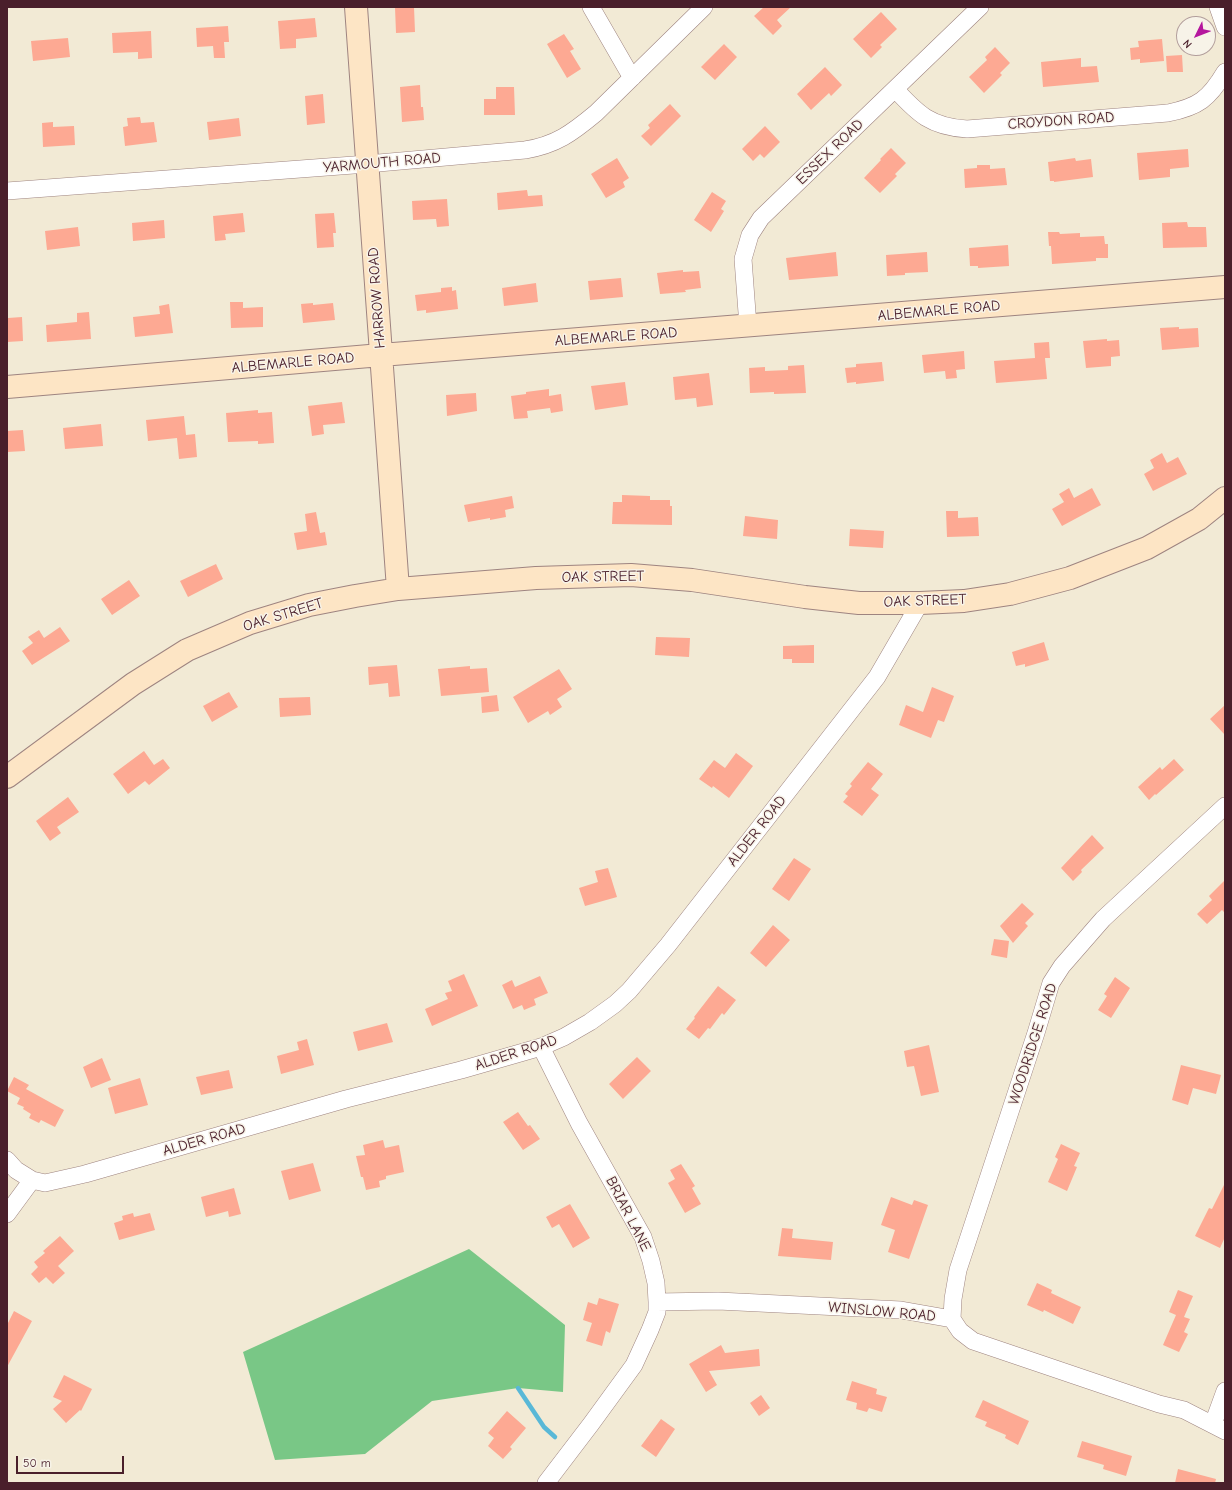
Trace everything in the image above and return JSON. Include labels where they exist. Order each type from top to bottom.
[{"type":"street","name":"HARROW ROAD","points":[[356,7],[366,164],[398,589]]},
{"type":"street","points":[[591,7],[632,78]]},
{"type":"street","name":"YARMOUTH ROAD","points":[[7,191],[366,164],[525,150],[542,147],[562,139],[596,113],[704,7]]},
{"type":"street","name":"ESSEX ROAD","points":[[748,326],[743,280],[743,259],[750,235],[757,223],[980,7]]},
{"type":"street","points":[[1218,7],[1225,27]]},
{"type":"street","name":"CROYDON ROAD","points":[[895,89],[911,106],[938,124],[952,128],[967,129],[1168,113],[1184,110],[1199,104],[1208,96],[1218,84],[1225,72]]},
{"type":"street","name":"ALBEMARLE ROAD","points":[[7,387],[381,355],[1225,287]]},
{"type":"street","name":"OAK STREET","points":[[7,777],[133,684],[187,650],[250,623],[309,605],[398,589],[536,578],[631,575],[692,580],[805,597],[859,603],[964,601],[1010,594],[1070,578],[1147,548],[1199,519],[1225,498]]},
{"type":"street","name":"ALDER ROAD","points":[[32,1180],[45,1183],[85,1174],[346,1099],[461,1070],[541,1047],[564,1037],[585,1025],[615,1004],[629,991],[668,945],[877,677],[920,603]]},
{"type":"street","name":"WOODRIDGE ROAD","points":[[952,1319],[953,1299],[958,1270],[1034,1041],[1051,983],[1062,966],[1104,919],[1225,806]]},
{"type":"street","name":"BRIAR LANE","points":[[541,1047],[579,1123],[642,1237],[651,1261],[656,1283],[657,1302],[656,1312],[650,1330],[634,1365],[546,1483]]},
{"type":"street","points":[[7,1160],[16,1170],[32,1180],[7,1214]]},
{"type":"street","name":"WINSLOW ROAD","points":[[657,1302],[718,1301],[901,1310],[952,1319],[960,1331],[972,1341],[1159,1404],[1184,1410],[1219,1427]]},
{"type":"street","points":[[1219,1427],[1225,1391]]},
{"type":"green space","points":[[469,1249],[565,1325],[563,1392],[518,1388],[432,1401],[365,1454],[275,1460],[243,1352]]},
{"type":"building","points":[[395,7],[414,7],[415,32],[396,33]]},
{"type":"building","points":[[764,7],[791,7],[777,20],[782,26],[773,35],[754,16]]},
{"type":"building","points":[[881,12],[897,29],[880,45],[882,47],[871,58],[853,39]]},
{"type":"building","points":[[315,18],[317,37],[296,39],[296,48],[280,49],[278,21]]},
{"type":"building","points":[[228,26],[229,42],[224,42],[225,58],[214,58],[213,46],[197,47],[196,28]]},
{"type":"building","points":[[151,31],[152,58],[138,59],[138,52],[113,53],[112,33]]},
{"type":"building","points":[[564,34],[574,49],[570,51],[581,69],[567,78],[547,44]]},
{"type":"building","points":[[68,38],[70,57],[33,61],[31,41]]},
{"type":"building","points":[[1162,39],[1164,61],[1140,63],[1140,59],[1131,60],[1130,48],[1139,47],[1138,41]]},
{"type":"building","points":[[724,44],[737,57],[715,80],[701,67]]},
{"type":"building","points":[[995,47],[1010,63],[1000,73],[1002,75],[984,93],[969,77],[987,60],[985,57]]},
{"type":"building","points":[[1166,56],[1182,56],[1183,72],[1167,72]]},
{"type":"building","points":[[1081,58],[1081,67],[1097,66],[1099,82],[1043,87],[1041,62]]},
{"type":"building","points":[[825,67],[842,85],[831,96],[829,93],[811,110],[797,94]]},
{"type":"building","points":[[420,85],[421,107],[423,107],[424,120],[402,122],[400,87]]},
{"type":"building","points":[[496,87],[514,87],[515,115],[484,115],[484,99],[496,99]]},
{"type":"building","points":[[323,94],[325,123],[307,125],[305,96]]},
{"type":"building","points":[[670,104],[681,116],[651,146],[641,136],[650,128],[648,125]]},
{"type":"building","points":[[140,117],[141,123],[154,122],[157,142],[125,146],[123,127],[128,126],[127,118]]},
{"type":"building","points":[[239,118],[241,136],[209,140],[207,122]]},
{"type":"building","points":[[53,122],[53,127],[74,126],[75,145],[43,147],[42,123]]},
{"type":"building","points":[[765,126],[780,142],[764,158],[760,154],[753,161],[742,149]]},
{"type":"building","points":[[891,148],[906,163],[895,174],[897,176],[880,193],[864,178]]},
{"type":"building","points":[[1188,149],[1189,167],[1170,169],[1170,177],[1139,180],[1137,153]]},
{"type":"building","points":[[617,158],[629,178],[623,182],[625,187],[606,198],[591,174]]},
{"type":"building","points":[[1075,158],[1076,161],[1091,159],[1093,177],[1054,182],[1050,181],[1048,162]]},
{"type":"building","points":[[977,165],[990,165],[990,169],[1005,168],[1007,185],[965,188],[964,169],[977,168]]},
{"type":"building","points":[[527,190],[528,196],[542,195],[543,206],[498,210],[497,193]]},
{"type":"building","points":[[712,192],[726,201],[721,209],[724,211],[711,232],[694,220]]},
{"type":"building","points":[[447,199],[449,226],[437,227],[436,219],[413,220],[412,201]]},
{"type":"building","points":[[243,213],[245,232],[225,234],[226,240],[215,241],[213,216]]},
{"type":"building","points":[[334,213],[336,233],[333,233],[334,247],[317,248],[315,214]]},
{"type":"building","points":[[164,220],[165,238],[133,241],[132,223]]},
{"type":"building","points":[[1187,222],[1188,227],[1206,227],[1207,247],[1163,248],[1162,223]]},
{"type":"building","points":[[78,227],[80,246],[47,250],[45,231]]},
{"type":"building","points":[[1048,232],[1059,232],[1060,234],[1080,233],[1080,237],[1104,236],[1105,244],[1108,244],[1108,258],[1096,258],[1096,261],[1052,264],[1051,246],[1049,246]]},
{"type":"building","points":[[1008,245],[1009,266],[978,268],[978,266],[970,266],[969,248]]},
{"type":"building","points":[[836,252],[838,276],[789,280],[786,258]]},
{"type":"building","points":[[927,252],[928,272],[905,273],[905,275],[887,276],[886,255]]},
{"type":"building","points":[[683,270],[683,272],[699,271],[701,288],[685,290],[686,292],[660,294],[657,273]]},
{"type":"building","points":[[621,278],[623,297],[590,300],[588,281]]},
{"type":"building","points":[[536,283],[538,302],[504,306],[502,288]]},
{"type":"building","points":[[452,287],[452,291],[456,290],[458,309],[426,313],[426,310],[417,311],[415,295],[441,292],[441,288]]},
{"type":"building","points":[[230,302],[243,302],[243,308],[263,307],[263,327],[231,328]]},
{"type":"building","points":[[313,303],[313,305],[333,303],[335,320],[303,323],[301,304]]},
{"type":"building","points":[[169,304],[173,333],[135,337],[133,317],[160,314],[159,306]]},
{"type":"building","points":[[89,312],[91,339],[47,342],[46,325],[77,322],[77,313]]},
{"type":"building","points":[[22,317],[23,341],[7,342],[8,318]]},
{"type":"building","points":[[1179,327],[1179,329],[1198,328],[1199,347],[1162,350],[1160,328]]},
{"type":"building","points":[[1107,339],[1107,341],[1119,340],[1120,356],[1111,357],[1111,366],[1086,368],[1083,341]]},
{"type":"building","points":[[1049,342],[1050,358],[1045,358],[1047,379],[996,383],[994,361],[1035,358],[1034,343]]},
{"type":"building","points":[[964,351],[965,369],[956,370],[957,378],[946,379],[945,371],[924,373],[922,355]]},
{"type":"building","points":[[882,362],[884,381],[856,384],[856,382],[847,383],[845,368],[856,367],[856,364]]},
{"type":"building","points":[[804,365],[806,393],[750,393],[749,368],[765,367],[765,371],[788,370],[788,366]]},
{"type":"building","points":[[709,373],[713,405],[697,407],[696,398],[675,400],[673,377]]},
{"type":"building","points":[[625,382],[628,405],[595,410],[591,386]]},
{"type":"building","points":[[549,389],[549,396],[561,394],[563,411],[551,413],[550,408],[527,411],[528,418],[514,419],[511,396],[526,394],[526,392]]},
{"type":"building","points":[[476,393],[477,411],[447,416],[446,395]]},
{"type":"building","points":[[342,402],[345,423],[323,425],[324,434],[312,436],[308,406]]},
{"type":"building","points":[[258,410],[258,413],[272,412],[274,443],[258,444],[258,441],[228,442],[226,413]]},
{"type":"building","points":[[184,416],[186,435],[195,434],[197,457],[179,459],[177,438],[148,441],[146,420]]},
{"type":"building","points":[[101,424],[103,446],[65,449],[63,428]]},
{"type":"building","points":[[23,430],[25,451],[7,452],[7,431]]},
{"type":"building","points":[[1162,453],[1167,463],[1178,457],[1187,474],[1153,491],[1144,474],[1154,468],[1150,460]]},
{"type":"building","points":[[1069,488],[1074,498],[1092,488],[1101,505],[1062,526],[1052,509],[1064,502],[1059,494]]},
{"type":"building","points":[[622,495],[650,496],[650,500],[670,500],[670,506],[672,506],[672,525],[612,524],[613,502],[622,502]]},
{"type":"building","points":[[512,496],[514,508],[505,510],[506,517],[468,522],[464,505]]},
{"type":"building","points":[[946,511],[958,511],[958,518],[978,517],[979,536],[947,537]]},
{"type":"building","points":[[316,512],[320,533],[325,532],[327,545],[297,550],[294,533],[307,531],[305,514]]},
{"type":"building","points":[[745,516],[778,520],[777,539],[743,536]]},
{"type":"building","points":[[850,529],[884,531],[883,548],[849,546]]},
{"type":"building","points":[[216,564],[223,579],[188,597],[180,581]]},
{"type":"building","points":[[129,580],[140,596],[112,615],[101,599]]},
{"type":"building","points":[[60,627],[70,641],[32,665],[22,651],[33,643],[28,637],[39,630],[44,638]]},
{"type":"building","points":[[656,637],[690,638],[689,657],[655,655]]},
{"type":"building","points":[[1044,642],[1049,660],[1025,667],[1025,664],[1016,666],[1012,652]]},
{"type":"building","points":[[814,645],[814,663],[792,663],[792,659],[783,659],[783,646]]},
{"type":"building","points":[[397,665],[400,696],[389,697],[388,683],[369,685],[368,667]]},
{"type":"building","points":[[470,666],[470,669],[487,668],[489,692],[441,696],[438,669]]},
{"type":"building","points":[[559,669],[572,689],[557,699],[562,707],[550,715],[548,711],[528,723],[513,697]]},
{"type":"building","points":[[932,687],[954,696],[944,722],[938,720],[931,738],[899,725],[906,705],[923,712]]},
{"type":"building","points":[[229,692],[238,707],[212,722],[203,706]]},
{"type":"building","points":[[497,695],[499,711],[482,713],[481,697]]},
{"type":"building","points":[[310,697],[311,715],[280,717],[279,698]]},
{"type":"building","points":[[1225,705],[1225,735],[1210,719]]},
{"type":"building","points":[[144,751],[154,765],[163,759],[170,768],[149,785],[145,781],[128,794],[113,774]]},
{"type":"building","points":[[736,753],[753,766],[729,798],[713,786],[712,788],[699,779],[714,760],[725,768]]},
{"type":"building","points":[[1174,759],[1184,770],[1149,800],[1138,787],[1160,767],[1162,770]]},
{"type":"building","points":[[868,762],[883,774],[871,789],[879,795],[862,816],[843,802],[848,796],[845,794],[852,786],[850,784]]},
{"type":"building","points":[[68,797],[79,812],[57,827],[61,833],[50,841],[36,821]]},
{"type":"building","points":[[1092,835],[1104,848],[1081,870],[1082,872],[1073,881],[1061,868]]},
{"type":"building","points":[[794,858],[811,869],[789,901],[772,889]]},
{"type":"building","points":[[608,868],[617,897],[585,906],[579,888],[598,882],[595,871]]},
{"type":"building","points":[[1225,880],[1225,913],[1222,910],[1207,924],[1197,914],[1212,900],[1209,896]]},
{"type":"building","points":[[1022,903],[1034,914],[1025,923],[1028,926],[1013,943],[1000,926]]},
{"type":"building","points":[[773,925],[790,940],[766,967],[750,953]]},
{"type":"building","points":[[994,939],[1009,941],[1007,958],[991,955]]},
{"type":"building","points":[[464,974],[478,1006],[432,1026],[425,1009],[448,999],[445,993],[452,991],[448,981]]},
{"type":"building","points":[[540,976],[548,993],[534,999],[536,1005],[524,1010],[522,1005],[513,1009],[502,985],[512,980],[515,987]]},
{"type":"building","points":[[1115,977],[1130,988],[1111,1018],[1098,1010],[1107,996],[1104,994]]},
{"type":"building","points":[[718,986],[736,1000],[724,1015],[722,1013],[710,1029],[708,1028],[699,1039],[686,1029]]},
{"type":"building","points":[[387,1023],[393,1042],[358,1051],[353,1032]]},
{"type":"building","points":[[307,1039],[314,1065],[281,1074],[277,1056],[299,1050],[297,1042]]},
{"type":"building","points":[[929,1045],[939,1092],[921,1096],[914,1066],[907,1067],[904,1051]]},
{"type":"building","points":[[637,1057],[651,1071],[623,1099],[609,1084]]},
{"type":"building","points":[[102,1058],[111,1080],[91,1088],[83,1067]]},
{"type":"building","points":[[1181,1065],[1221,1075],[1216,1094],[1193,1088],[1188,1105],[1172,1100]]},
{"type":"building","points":[[229,1070],[233,1088],[201,1095],[196,1077]]},
{"type":"building","points":[[14,1077],[29,1085],[26,1089],[64,1110],[55,1127],[41,1120],[39,1123],[29,1118],[31,1114],[23,1109],[24,1107],[17,1104],[20,1098],[7,1091]]},
{"type":"building","points":[[140,1078],[148,1105],[115,1114],[108,1088]]},
{"type":"building","points":[[518,1112],[540,1139],[523,1150],[503,1122]]},
{"type":"building","points":[[383,1140],[385,1148],[399,1145],[404,1172],[386,1176],[386,1179],[379,1181],[380,1187],[366,1190],[356,1156],[365,1155],[363,1145]]},
{"type":"building","points":[[1061,1144],[1080,1153],[1074,1166],[1077,1167],[1067,1191],[1048,1182],[1058,1159],[1055,1157]]},
{"type":"building","points":[[313,1163],[321,1191],[289,1200],[281,1171]]},
{"type":"building","points":[[681,1164],[695,1186],[692,1188],[701,1204],[685,1213],[668,1183],[675,1179],[670,1170]]},
{"type":"building","points":[[1225,1183],[1225,1237],[1220,1248],[1195,1236],[1209,1208],[1212,1209]]},
{"type":"building","points":[[234,1188],[241,1214],[229,1217],[228,1211],[206,1217],[201,1197]]},
{"type":"building","points":[[891,1197],[912,1205],[914,1200],[928,1205],[909,1259],[888,1252],[895,1230],[881,1225]]},
{"type":"building","points":[[570,1204],[590,1238],[573,1248],[559,1224],[552,1228],[546,1217]]},
{"type":"building","points":[[133,1213],[134,1217],[150,1213],[155,1230],[119,1240],[114,1223],[123,1220],[122,1216]]},
{"type":"building","points":[[782,1228],[793,1229],[792,1238],[833,1242],[831,1260],[778,1256]]},
{"type":"building","points":[[60,1236],[74,1251],[58,1266],[65,1273],[53,1284],[46,1277],[39,1283],[31,1274],[38,1267],[34,1262],[45,1253],[43,1251]]},
{"type":"building","points":[[1037,1283],[1052,1290],[1051,1293],[1081,1307],[1073,1324],[1044,1310],[1043,1312],[1027,1305]]},
{"type":"building","points":[[1178,1290],[1193,1296],[1184,1317],[1190,1319],[1184,1332],[1188,1334],[1179,1352],[1163,1345],[1176,1315],[1169,1312]]},
{"type":"building","points":[[599,1298],[619,1304],[610,1333],[606,1331],[602,1346],[586,1341],[592,1323],[583,1320],[588,1302],[597,1305]]},
{"type":"building","points":[[14,1311],[32,1321],[7,1367],[7,1325]]},
{"type":"building","points":[[721,1345],[725,1353],[759,1349],[760,1366],[709,1371],[717,1385],[706,1392],[689,1364]]},
{"type":"building","points":[[64,1375],[92,1389],[81,1411],[80,1410],[66,1423],[53,1409],[62,1401],[53,1397]]},
{"type":"building","points":[[852,1381],[877,1389],[876,1394],[887,1397],[882,1412],[869,1408],[867,1412],[856,1409],[857,1403],[846,1400]]},
{"type":"building","points":[[761,1395],[770,1408],[759,1416],[750,1403]]},
{"type":"building","points":[[983,1400],[1029,1421],[1018,1445],[1005,1438],[1006,1435],[985,1426],[987,1422],[975,1417]]},
{"type":"building","points":[[507,1411],[526,1428],[510,1447],[512,1449],[503,1459],[488,1446],[494,1438],[488,1433]]},
{"type":"building","points":[[661,1419],[675,1429],[656,1457],[641,1446]]},
{"type":"building","points":[[1082,1441],[1132,1456],[1126,1476],[1103,1469],[1104,1465],[1077,1457]]},
{"type":"building","points":[[1178,1469],[1216,1479],[1215,1483],[1175,1483]]},
{"type":"waterway","points":[[518,1388],[544,1427],[555,1437]]}]
